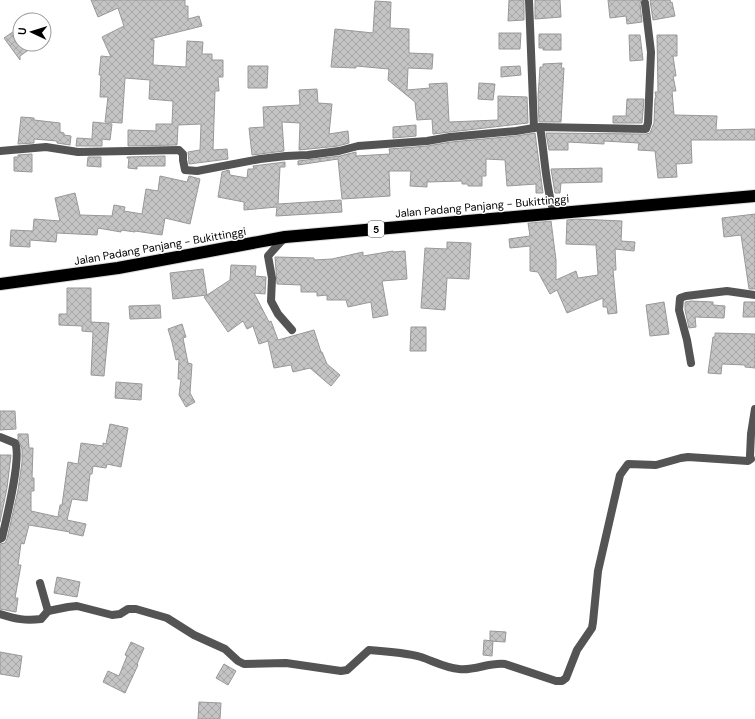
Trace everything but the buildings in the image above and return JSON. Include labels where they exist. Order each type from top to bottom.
[{"type":"highway","name":"Jalan Padang Panjang - Bukittinggi","points":[[0,284],[118,268],[285,237],[554,212],[755,196]]},
{"type":"street","points":[[529,0],[537,128],[544,150],[548,196],[554,212]]},
{"type":"street","points":[[0,151],[46,147],[78,152],[179,150],[183,154],[185,170],[197,171],[260,159],[339,151],[358,146],[427,141],[450,137],[537,128],[646,129],[648,123],[651,52],[645,3]]},
{"type":"street","points":[[285,237],[268,256],[272,278],[271,300],[278,314],[292,330]]},
{"type":"street","points":[[691,363],[679,310],[680,298],[727,291],[755,295]]},
{"type":"street","points":[[0,614],[17,620],[29,621],[41,619],[48,611],[77,606],[112,615],[120,614],[132,608],[167,618],[194,635],[225,649],[238,661],[244,664],[286,663],[341,671],[347,670],[369,650],[377,650],[419,656],[454,669],[462,670],[497,663],[504,664],[556,681],[562,681],[566,678],[577,650],[592,628],[598,571],[620,475],[624,468],[628,464],[656,465],[688,457],[748,461],[751,459],[751,434],[755,409]]},
{"type":"street","points":[[0,437],[15,443],[16,446],[13,493],[2,538],[0,539]]},
{"type":"street","points":[[40,583],[48,611]]}]
